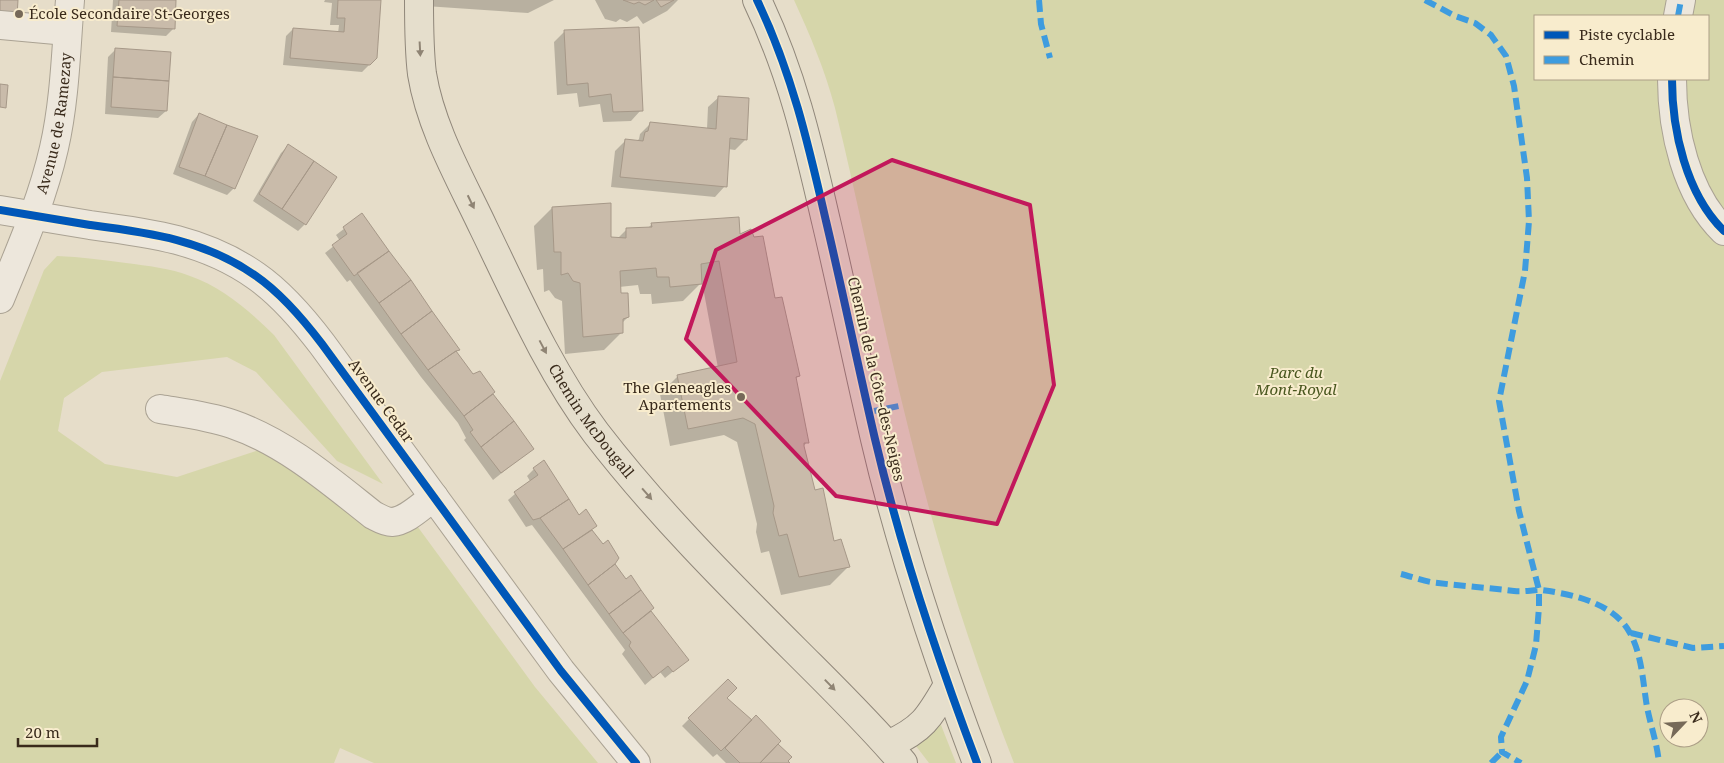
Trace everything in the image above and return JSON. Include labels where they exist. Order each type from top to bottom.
[{"type":"main road","name":"Chemin McDougall","points":[[419,0],[422,76],[440,136],[510,284],[547,354],[576,403],[595,431],[665,515],[895,754]]},
{"type":"main road","name":"Chemin de la Côte-des-Neiges","points":[[757,0],[782,56],[796,98],[887,486],[908,564],[948,685],[977,763]]},
{"type":"main road","points":[[895,754],[908,736],[923,724],[948,685]]},
{"type":"street","name":"Avenue de Ramezay","points":[[0,300],[34,216],[50,163],[58,128],[63,89],[70,0]]},
{"type":"street","points":[[1678,15],[1681,0]]},
{"type":"street","points":[[0,25],[67,30]]},
{"type":"street","points":[[1672,80],[1674,120],[1684,160],[1699,196],[1724,231]]},
{"type":"street","name":"Avenue Cedar","points":[[0,210],[176,239],[219,254],[256,276],[279,295],[309,327],[582,697],[636,763]]},
{"type":"street","points":[[160,408],[232,424],[262,437],[297,458],[373,515],[384,521],[393,522],[404,517],[434,497]]},
{"type":"highlighted area","points":[[892,160],[1030,205],[1054,385],[997,524],[836,496],[686,339],[716,250]]},
{"type":"green space","name":"Parc du Mont-Royal","points":[[794,0],[1724,0],[1724,763],[1014,763],[984,684],[921,480],[835,108],[822,66]]},
{"type":"green space","points":[[57,256],[167,269],[202,281],[225,293],[246,309],[274,335],[383,484],[337,461],[256,372],[227,357],[102,372],[64,398],[58,431],[105,464],[177,477],[265,448],[412,519],[535,687],[598,763],[374,763],[340,748],[334,763],[0,763],[0,381],[44,270]]},
{"type":"green space","points":[[939,723],[956,763],[929,763],[916,746]]},
{"type":"building","points":[[0,0],[18,0],[17,16],[0,14]]},
{"type":"building","points":[[119,0],[176,0],[175,29],[117,26]]},
{"type":"building","points":[[338,0],[381,0],[377,58],[370,65],[290,58],[293,28],[344,32],[345,18],[337,18]]},
{"type":"building","points":[[623,0],[654,0],[645,5],[639,2],[634,4]]},
{"type":"building","points":[[656,0],[674,0],[661,7]]},
{"type":"building","points":[[639,27],[643,111],[613,112],[611,94],[589,97],[588,83],[567,85],[564,30]]},
{"type":"building","points":[[115,48],[171,52],[169,81],[113,77]]},
{"type":"building","points":[[113,77],[169,81],[167,111],[111,107]]},
{"type":"building","points":[[0,84],[8,85],[6,108],[0,107]]},
{"type":"building","points":[[718,96],[749,98],[747,140],[730,138],[727,187],[620,177],[625,139],[643,141],[650,122],[716,129]]},
{"type":"building","points":[[199,113],[227,125],[205,176],[179,167]]},
{"type":"building","points":[[227,125],[258,136],[235,189],[205,176]]},
{"type":"building","points":[[288,144],[314,161],[282,209],[259,194]]},
{"type":"building","points":[[314,161],[337,177],[306,225],[282,209]]},
{"type":"building","name":"The Gleneagles Apartements","points":[[611,203],[611,237],[626,238],[626,228],[652,227],[651,223],[739,217],[740,234],[751,229],[754,237],[763,236],[775,298],[782,297],[800,376],[796,377],[809,443],[804,443],[804,446],[815,490],[823,488],[834,541],[841,539],[850,567],[799,577],[787,534],[779,536],[755,424],[743,418],[688,429],[677,375],[737,362],[719,261],[701,264],[702,284],[670,287],[669,277],[657,277],[656,268],[620,271],[621,293],[628,293],[629,317],[623,319],[623,333],[583,337],[580,283],[573,281],[568,273],[561,275],[561,252],[554,252],[552,207]]},
{"type":"building","points":[[362,213],[389,251],[354,276],[332,245],[347,234],[343,227]]},
{"type":"building","points":[[389,251],[411,280],[379,303],[357,273]]},
{"type":"building","points":[[411,280],[432,311],[401,334],[379,303]]},
{"type":"building","points":[[432,311],[460,350],[428,370],[401,334]]},
{"type":"building","points":[[456,351],[473,374],[480,371],[495,392],[464,416],[428,370]]},
{"type":"building","points":[[493,394],[514,421],[481,447],[470,432],[473,430],[464,416]]},
{"type":"building","points":[[514,421],[534,449],[501,473],[481,447]]},
{"type":"building","points":[[544,460],[569,499],[540,518],[533,520],[514,492],[538,475],[533,468]]},
{"type":"building","points":[[569,499],[579,515],[586,509],[597,526],[563,549],[540,518]]},
{"type":"building","points":[[592,530],[603,544],[608,540],[619,558],[615,564],[588,585],[563,549]]},
{"type":"building","points":[[615,564],[626,579],[631,575],[641,590],[609,614],[588,585]]},
{"type":"building","points":[[641,590],[654,608],[623,633],[609,614]]},
{"type":"building","points":[[651,611],[689,660],[673,672],[668,666],[653,678],[629,646],[631,642],[623,633]]},
{"type":"building","points":[[728,679],[737,688],[727,698],[752,720],[721,751],[688,718]]},
{"type":"building","points":[[756,715],[781,741],[760,763],[740,763],[725,748]]},
{"type":"building","points":[[778,744],[792,757],[788,761],[790,763],[760,763]]},
{"type":"marked path","points":[[1039,0],[1041,24],[1050,58]]},
{"type":"marked path","points":[[1425,0],[1455,16],[1475,23],[1491,35],[1506,56],[1514,86],[1527,178],[1529,221],[1525,271],[1499,401],[1519,511],[1539,590],[1536,645],[1527,681],[1501,737],[1502,752],[1521,763]]},
{"type":"marked path","points":[[1678,15],[1681,0]]},
{"type":"marked path","points":[[869,412],[899,406]]},
{"type":"marked path","points":[[1401,574],[1438,583],[1514,591],[1541,590],[1566,594],[1579,597],[1614,614],[1630,633],[1637,650],[1659,763]]},
{"type":"marked path","points":[[1631,633],[1693,648],[1724,646]]},
{"type":"marked path","points":[[1491,763],[1502,752]]},
{"type":"cycle path","points":[[757,0],[780,54],[813,164],[875,439],[896,522],[934,643],[977,763]]},
{"type":"cycle path","points":[[1672,80],[1678,140],[1684,160],[1700,199],[1724,231]]},
{"type":"cycle path","points":[[0,210],[134,231],[177,240],[197,246],[237,264],[275,291],[300,316],[322,344],[561,671],[636,763]]},
{"type":"place","name":"École Secondaire St-Georges","points":[[19,14]]},
{"type":"place","name":"The Gleneagles Apartements","points":[[741,397]]}]
